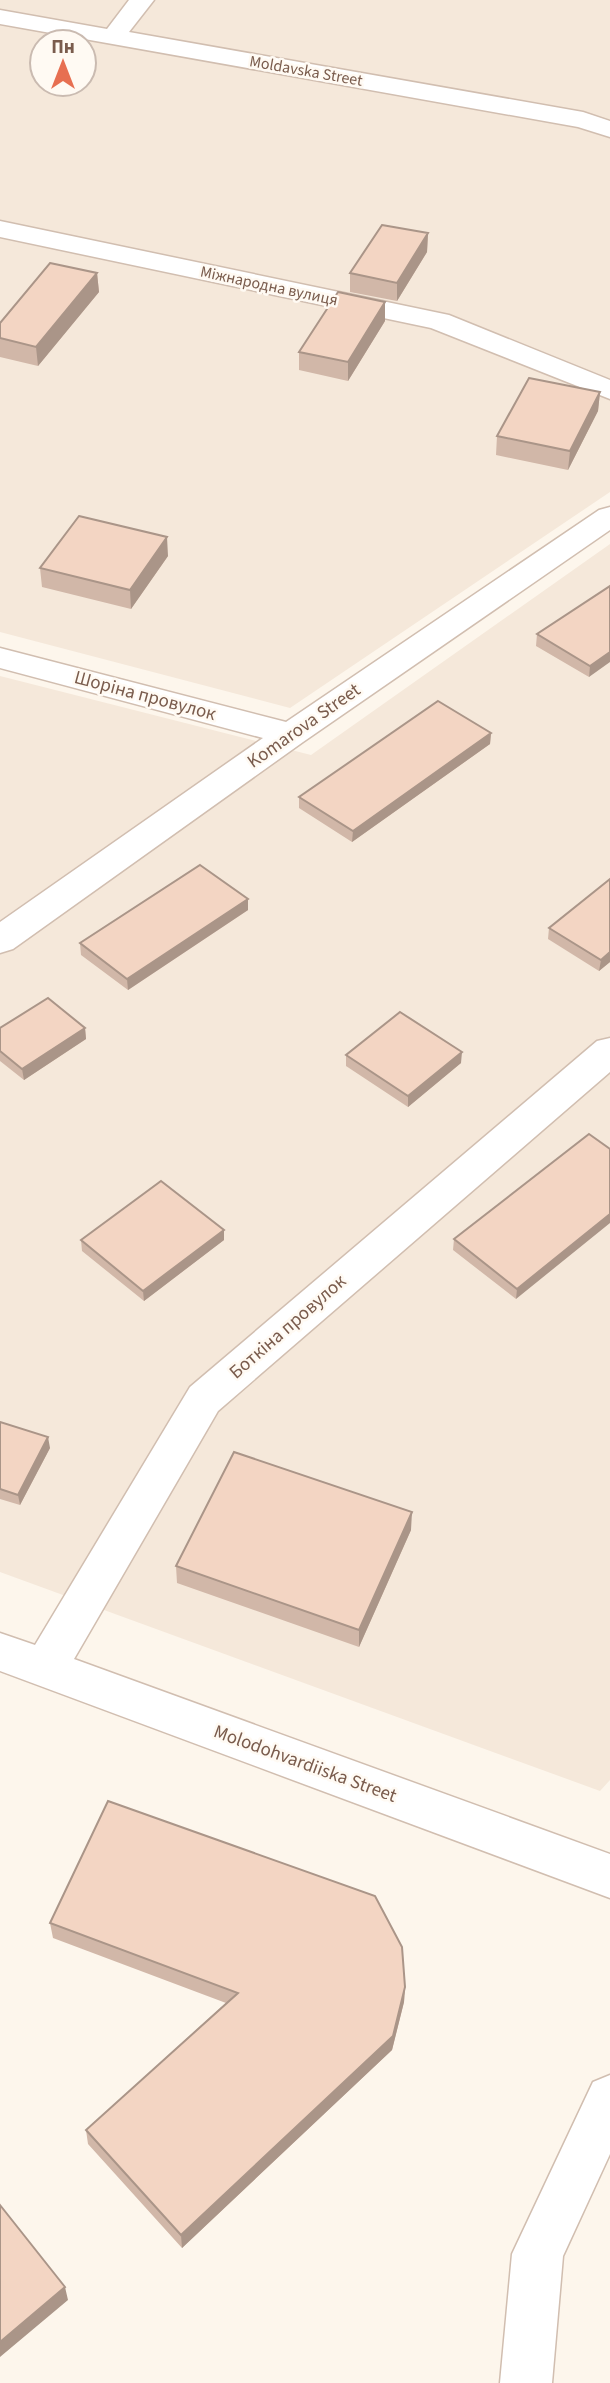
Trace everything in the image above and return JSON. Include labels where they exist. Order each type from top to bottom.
[{"type":"street","points":[[113,37],[142,0]]},
{"type":"street","name":"Moldavska Street","points":[[0,17],[583,120],[610,129]]},
{"type":"street","name":"Міжнародна вулиця","points":[[0,229],[439,321],[610,390]]},
{"type":"street","name":"Komarova Street","points":[[0,940],[291,734],[610,516]]},
{"type":"street","name":"Шоріна провулок","points":[[0,658],[291,734]]},
{"type":"street","name":"Боткіна провулок","points":[[45,1668],[204,1399],[610,1051]]},
{"type":"street","name":"Molodohvardiiska Street","points":[[0,1652],[610,1876]]},
{"type":"street","points":[[526,2383],[538,2255],[610,2099]]},
{"type":"shaded area","points":[[0,0],[610,0],[610,492],[290,708],[0,632]]},
{"type":"shaded area","points":[[610,544],[610,1780],[600,1791],[0,1572],[0,676],[311,755]]},
{"type":"building","points":[[382,225],[428,233],[397,283],[350,273]]},
{"type":"building","points":[[50,263],[97,273],[36,347],[0,338],[0,323]]},
{"type":"building","points":[[338,292],[385,302],[348,362],[299,352]]},
{"type":"building","points":[[529,378],[600,392],[570,451],[497,436]]},
{"type":"building","points":[[79,516],[167,537],[130,590],[40,568]]},
{"type":"building","points":[[610,586],[610,652],[590,666],[537,634]]},
{"type":"building","points":[[438,701],[491,733],[353,831],[299,797]]},
{"type":"building","points":[[200,865],[248,899],[127,979],[80,943]]},
{"type":"building","points":[[610,879],[610,952],[601,960],[549,928]]},
{"type":"building","points":[[48,998],[85,1028],[22,1069],[0,1051],[0,1028]]},
{"type":"building","points":[[400,1012],[462,1052],[408,1096],[346,1055]]},
{"type":"building","points":[[589,1134],[610,1149],[610,1214],[517,1289],[454,1239]]},
{"type":"building","points":[[161,1181],[224,1230],[143,1291],[81,1240]]},
{"type":"building","points":[[0,1422],[48,1437],[18,1495],[0,1489]]},
{"type":"building","points":[[234,1452],[412,1512],[359,1630],[176,1566]]},
{"type":"building","points":[[108,1801],[375,1896],[402,1947],[405,1987],[393,2036],[181,2235],[86,2130],[238,1993],[50,1923]]},
{"type":"building","points":[[0,2205],[65,2287],[0,2342]]}]
